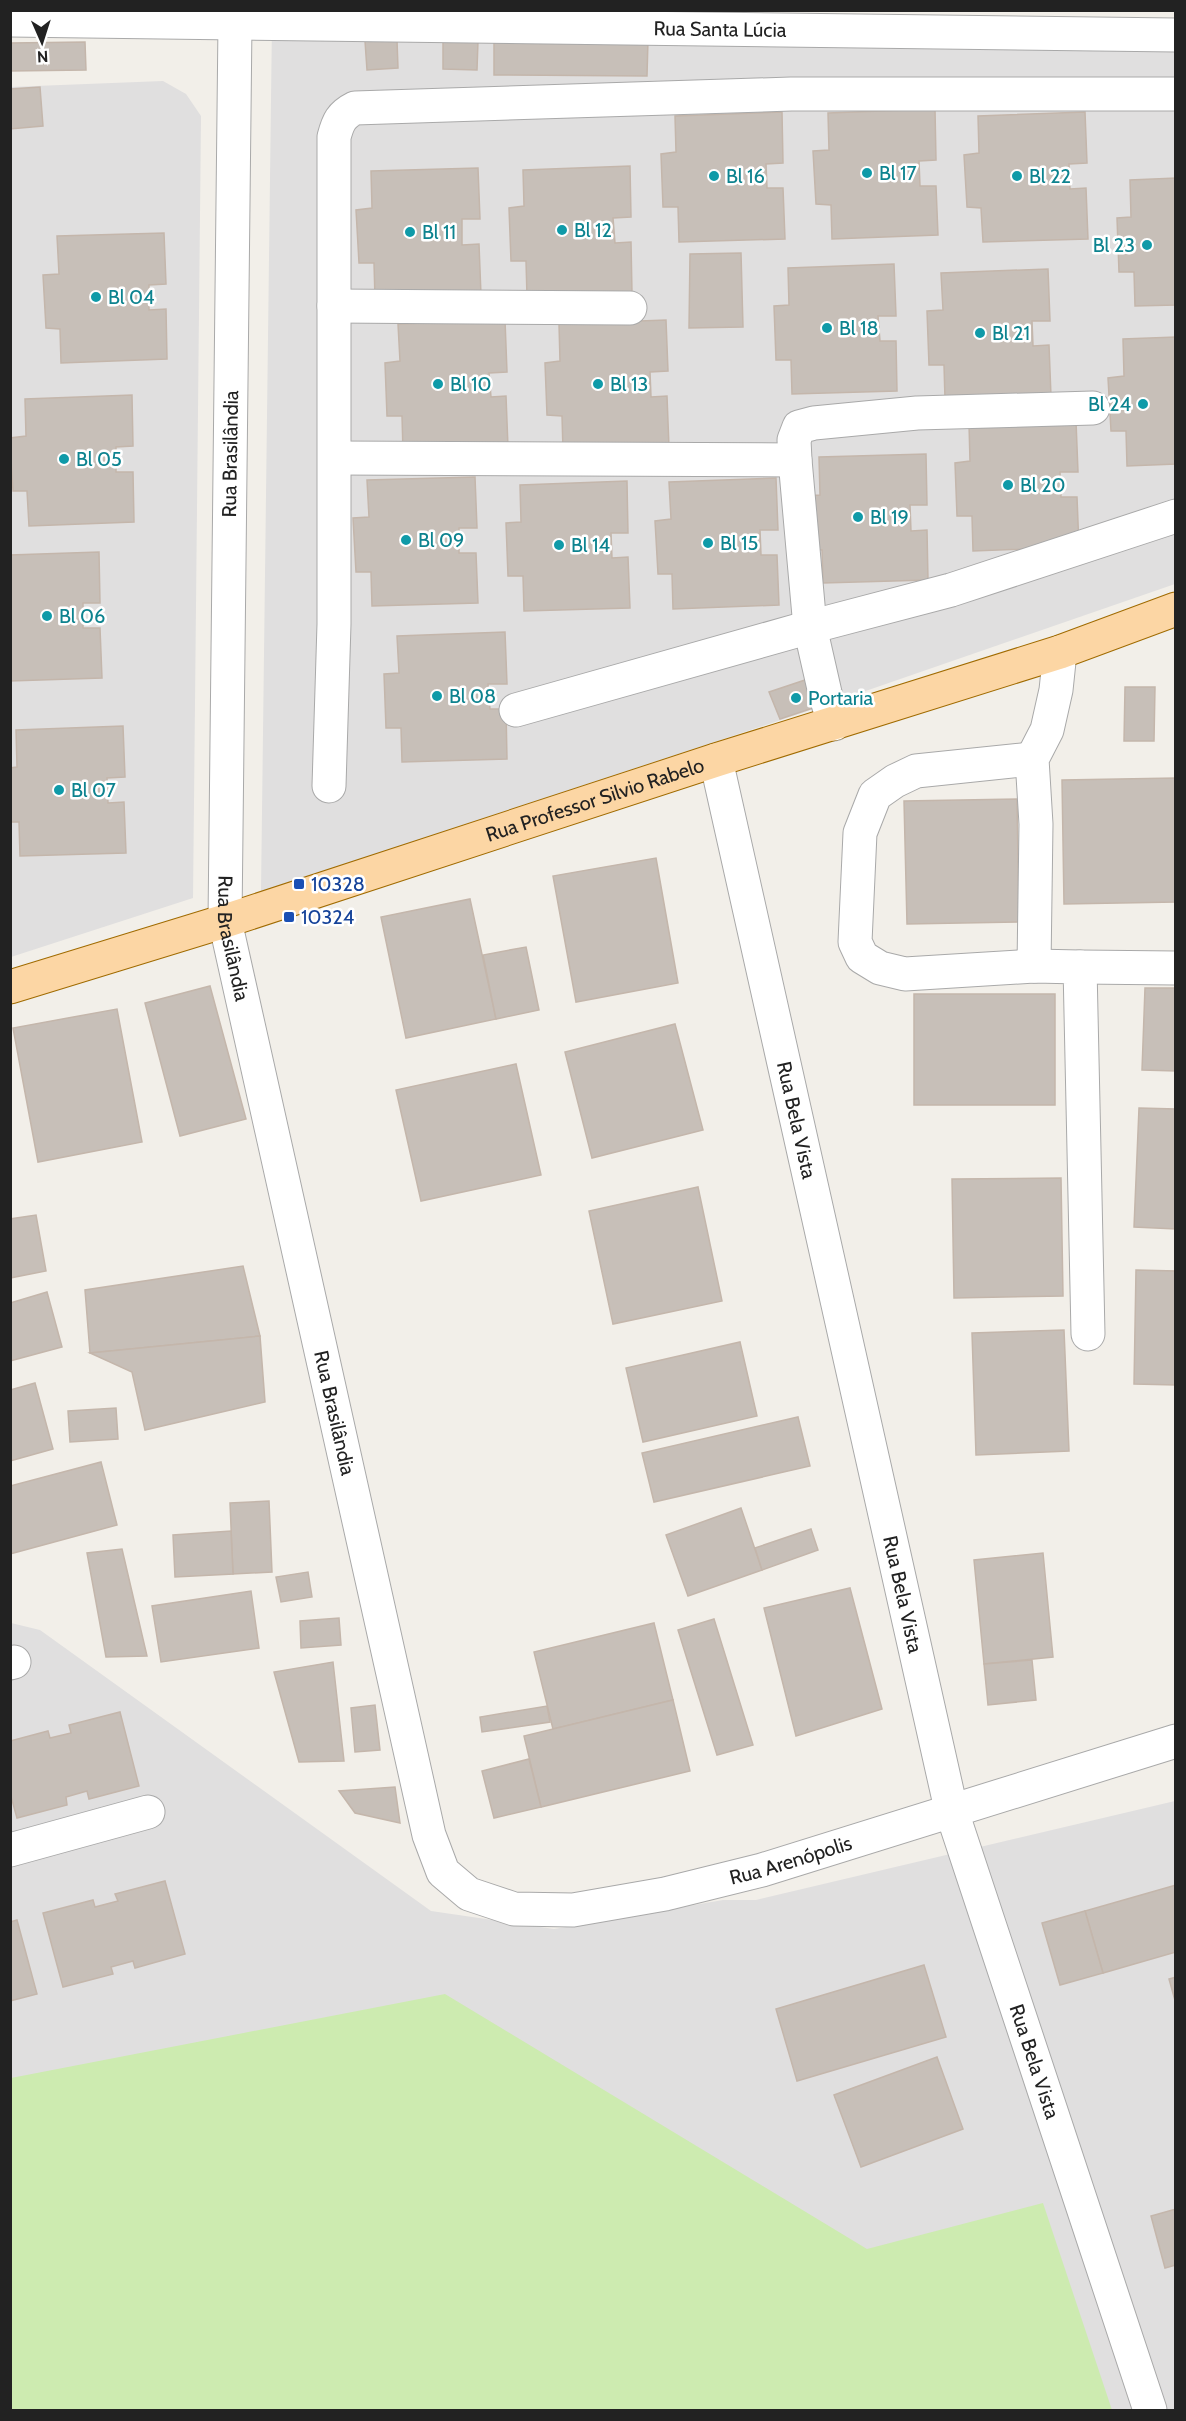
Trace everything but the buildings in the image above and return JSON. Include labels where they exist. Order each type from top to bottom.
[{"type":"main road","name":"Rua Professor Silvio Rabelo","points":[[10,987],[225,921],[716,760],[1060,652],[1176,609]]},
{"type":"street","name":"Rua Santa Lúcia","points":[[10,21],[1176,35]]},
{"type":"street","name":"Rua Brasilândia","points":[[235,23],[225,921],[429,1834]]},
{"type":"street","points":[[329,786],[334,624],[334,136],[338,122],[345,113],[355,108],[791,94],[1176,94]]},
{"type":"street","points":[[334,306],[630,308]]},
{"type":"street","points":[[834,724],[810,627],[795,460],[795,434],[799,427],[814,423],[917,413],[1093,408]]},
{"type":"street","points":[[335,458],[795,460]]},
{"type":"street","points":[[516,710],[810,627],[951,590],[1176,516]]},
{"type":"street","points":[[1034,966],[1036,824],[1032,759],[1047,730],[1056,690],[1060,652]]},
{"type":"street","points":[[1032,759],[916,771],[895,781],[875,795],[860,833],[855,942],[862,957],[879,968],[905,974],[1034,966],[1176,968]]},
{"type":"street","name":"Rua Bela Vista","points":[[716,760],[951,1809],[1150,2410]]},
{"type":"street","points":[[1080,967],[1088,1334]]},
{"type":"street","name":"Rua Arenópolis","points":[[429,1834],[443,1872],[469,1894],[514,1909],[573,1910],[665,1894],[762,1870],[951,1809],[1176,1741]]},
{"type":"street","points":[[10,1850],[148,1812]]},
{"type":"shaded area","points":[[272,22],[1175,35],[1175,584],[802,713],[261,892]]},
{"type":"shaded area","points":[[163,81],[186,94],[201,116],[193,898],[11,957],[10,87]]},
{"type":"shaded area","points":[[11,1623],[40,1630],[431,1911],[554,1929],[723,1900],[756,1900],[1175,1801],[1175,2410],[11,2410]]},
{"type":"green space","points":[[445,1994],[867,2249],[1043,2203],[1112,2410],[11,2410],[11,2078]]},
{"type":"place","name":"Bl 17","points":[[867,173]]},
{"type":"place","name":"Bl 16","points":[[714,176]]},
{"type":"place","name":"Bl 22","points":[[1017,176]]},
{"type":"place","name":"Bl 12","points":[[562,230]]},
{"type":"place","name":"Bl 11","points":[[410,232]]},
{"type":"place","name":"Bl 23","points":[[1147,245]]},
{"type":"place","name":"Bl 04","points":[[96,297]]},
{"type":"place","name":"Bl 18","points":[[827,328]]},
{"type":"place","name":"Bl 21","points":[[980,333]]},
{"type":"place","name":"Bl 10","points":[[438,384]]},
{"type":"place","name":"Bl 13","points":[[598,384]]},
{"type":"place","name":"Bl 24","points":[[1143,404]]},
{"type":"place","name":"Bl 05","points":[[64,459]]},
{"type":"place","name":"Bl 20","points":[[1008,485]]},
{"type":"place","name":"Bl 19","points":[[858,517]]},
{"type":"place","name":"Bl 09","points":[[406,540]]},
{"type":"place","name":"Bl 15","points":[[708,543]]},
{"type":"place","name":"Bl 14","points":[[559,545]]},
{"type":"place","name":"Bl 06","points":[[47,616]]},
{"type":"place","name":"Bl 08","points":[[437,696]]},
{"type":"place","name":"Portaria","points":[[796,698]]},
{"type":"place","name":"Bl 07","points":[[59,790]]},
{"type":"place","name":"10328","points":[[299,884]]},
{"type":"place","name":"10324","points":[[289,917]]}]
